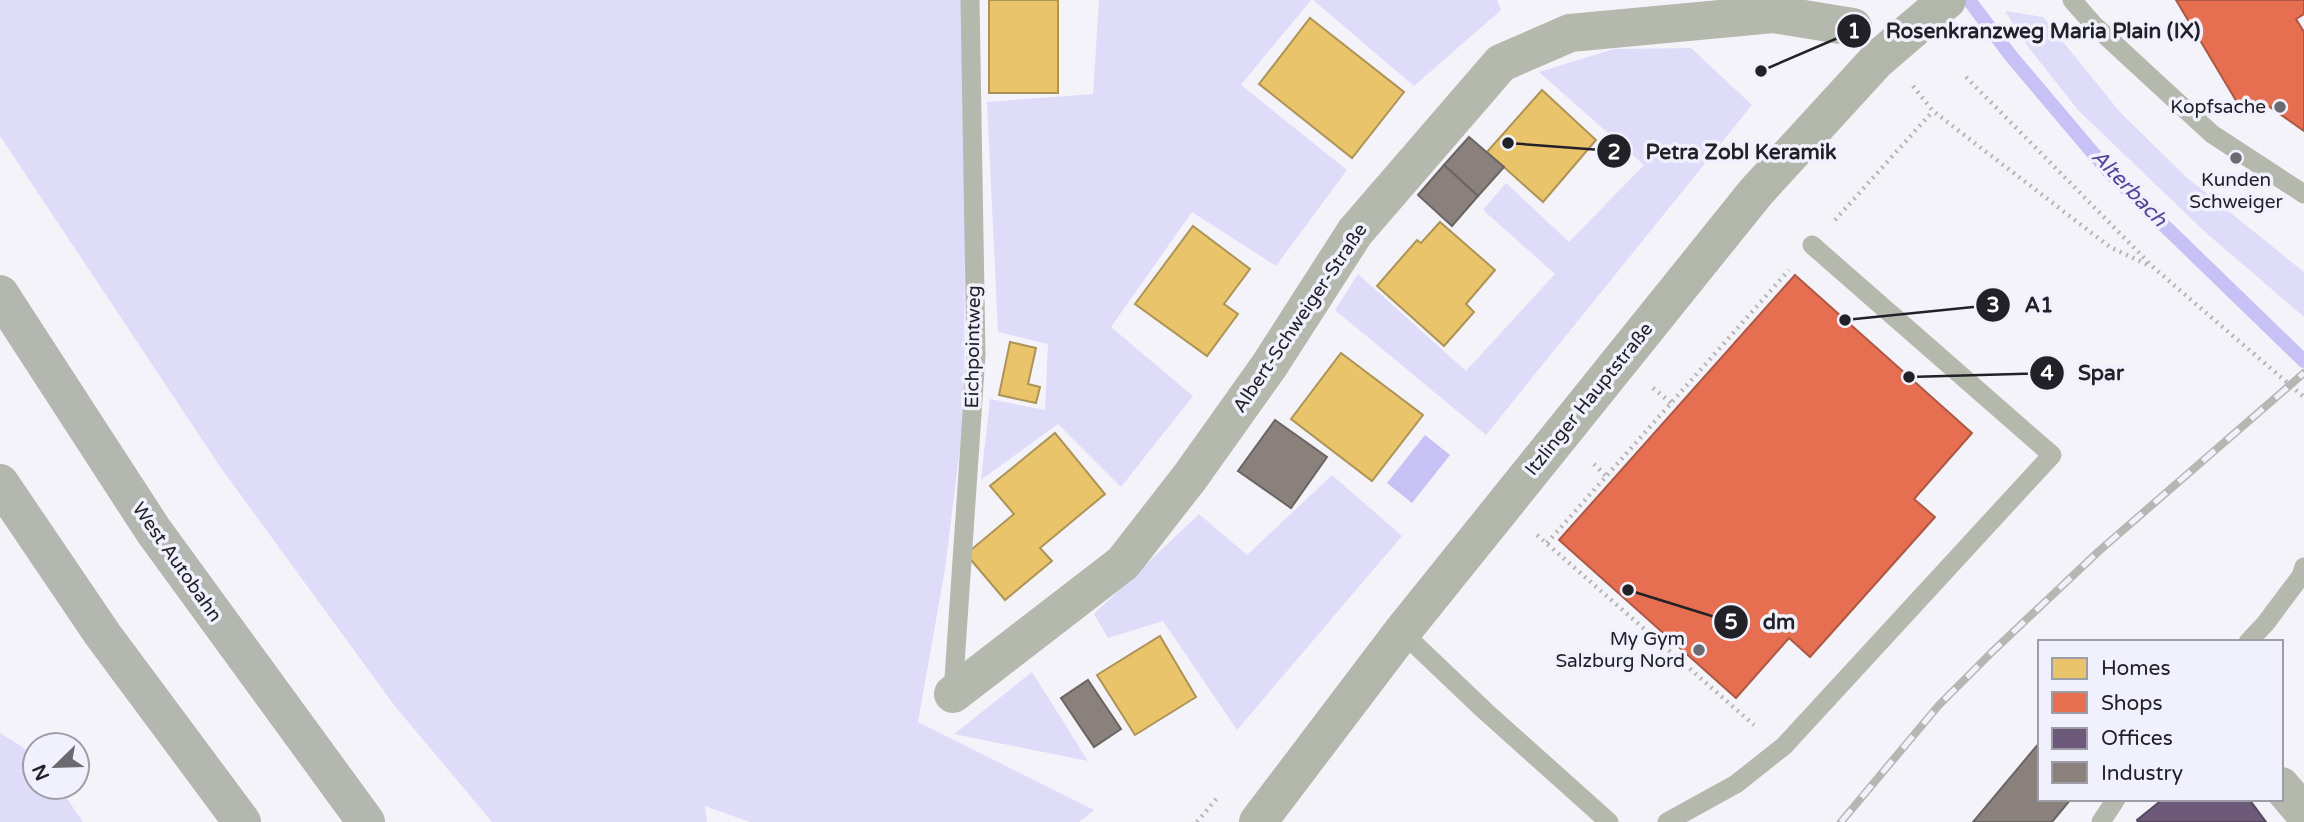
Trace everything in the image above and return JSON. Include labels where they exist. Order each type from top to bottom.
[{"type":"highway","name":"West Autobahn","points":[[0,294],[153,530],[366,822]]},
{"type":"highway","points":[[0,483],[103,635],[242,822]]},
{"type":"main road","name":"Itzlinger Hauptstraße","points":[[1258,822],[1402,632],[1756,192],[1877,60],[1947,0]]},
{"type":"street","name":"Albert-Schweiger-Straße","points":[[953,694],[1123,563],[1190,477],[1269,366],[1355,232],[1502,63],[1570,33],[1773,15],[1844,13]]},
{"type":"street","points":[[1844,13],[1877,60]]},
{"type":"street","points":[[2283,788],[2304,813]]},
{"type":"lane","name":"Eichpointweg","points":[[953,694],[976,355],[970,0]]},
{"type":"lane","points":[[2072,0],[2094,25],[2212,134],[2304,194]]},
{"type":"lane","points":[[1667,822],[1736,784],[1781,749],[2052,455],[1812,245]]},
{"type":"lane","points":[[2250,640],[2294,586],[2304,567]]},
{"type":"lane","points":[[1402,632],[1609,822]]},
{"type":"lane","points":[[2101,822],[2115,801]]},
{"type":"path","points":[[1966,77],[2154,268],[2304,397]]},
{"type":"path","points":[[1913,85],[1933,111],[2110,247],[2154,268]]},
{"type":"path","points":[[1547,543],[1933,111]]},
{"type":"path","points":[[1652,387],[1671,403]]},
{"type":"path","points":[[1593,463],[1606,476]]},
{"type":"path","points":[[1537,534],[1781,749]]},
{"type":"shaded area","points":[[0,0],[961,0],[965,238],[964,416],[945,569],[918,722],[1094,810],[1079,822],[750,822],[705,806],[707,822],[492,822],[394,705],[221,468],[0,136]]},
{"type":"shaded area","points":[[1099,0],[1311,0],[1241,85],[1347,170],[1276,266],[1192,212],[1111,327],[1193,396],[1121,487],[1058,424],[981,480],[990,399],[1045,410],[1048,344],[998,332],[987,102],[1093,94]]},
{"type":"shaded area","points":[[1313,0],[1497,0],[1501,10],[1414,86]]},
{"type":"shaded area","points":[[2005,11],[2043,17],[2119,111],[2185,176],[2304,272],[2304,317],[2205,232],[2078,110],[2029,48]]},
{"type":"shaded area","points":[[1691,48],[1752,105],[1486,435],[1335,310],[1358,274],[1466,371],[1555,274],[1483,210],[1506,183],[1569,242],[1644,165],[1539,72],[1614,49]]},
{"type":"shaded area","points":[[1425,435],[1450,455],[1412,503],[1387,483]]},
{"type":"shaded area","points":[[1332,475],[1402,536],[1237,730],[1163,621],[1108,638],[1094,614],[1199,514],[1247,555]]},
{"type":"shaded area","points":[[1032,672],[1088,761],[954,734]]},
{"type":"shaded area","points":[[0,733],[21,746],[21,801],[69,801],[83,822],[0,822]]},
{"type":"building: Homes","points":[[989,0],[1058,0],[1058,93],[989,93]]},
{"type":"building: Homes","points":[[1310,18],[1404,92],[1352,158],[1259,84]]},
{"type":"building: Homes","points":[[1542,90],[1596,140],[1543,202],[1487,152]]},
{"type":"building: Homes","points":[[1440,222],[1495,270],[1466,304],[1474,312],[1444,346],[1377,286],[1417,240],[1421,243]]},
{"type":"building: Homes","points":[[1193,226],[1250,269],[1224,304],[1238,314],[1207,356],[1135,304]]},
{"type":"building: Homes","points":[[1010,342],[1036,348],[1028,384],[1040,387],[1036,403],[999,395]]},
{"type":"building: Homes","points":[[1341,353],[1423,415],[1372,481],[1291,419]]},
{"type":"building: Homes","points":[[1055,433],[1105,494],[1040,548],[1052,561],[1005,600],[966,554],[1014,514],[990,486]]},
{"type":"building: Homes","points":[[1160,636],[1196,697],[1135,735],[1097,675]]},
{"type":"building: Shops","points":[[2176,0],[2304,0],[2304,14],[2296,19],[2304,32],[2304,131],[2264,103],[2244,114]]},
{"type":"building: Shops","points":[[1795,275],[1972,433],[1914,499],[1935,517],[1810,657],[1789,638],[1736,698],[1559,540]]},
{"type":"building: Offices","points":[[2161,801],[2250,801],[2266,822],[2138,822],[2137,820]]},
{"type":"building: Industry","points":[[1469,137],[1504,167],[1478,196],[1444,165]]},
{"type":"building: Industry","points":[[1444,165],[1478,196],[1452,226],[1418,195]]},
{"type":"building: Industry","points":[[1275,420],[1327,457],[1291,508],[1238,471]]},
{"type":"building: Industry","points":[[1088,680],[1121,729],[1094,747],[1061,698]]},
{"type":"building: Industry","points":[[2038,744],[2038,801],[2069,801],[2052,822],[1973,822]]},
{"type":"waterway","name":"Alterbach","points":[[1969,0],[2011,56],[2109,172],[2304,361]]},
{"type":"railway","points":[[1841,822],[1939,705],[1992,652],[2099,551],[2304,373]]},
{"type":"place","name":"Rosenkranzweg Maria Plain (IX)","points":[[1761,71]]},
{"type":"place","name":"Kopfsache","points":[[2280,107]]},
{"type":"place","name":"Petra Zobl Keramik","points":[[1508,143]]},
{"type":"place","name":"Kunden Schweiger","points":[[2236,158]]},
{"type":"place","name":"A1","points":[[1845,320]]},
{"type":"place","name":"Spar","points":[[1909,377]]},
{"type":"place","name":"dm","points":[[1628,590]]},
{"type":"place","name":"My Gym Salzburg Nord","points":[[1699,650]]}]
